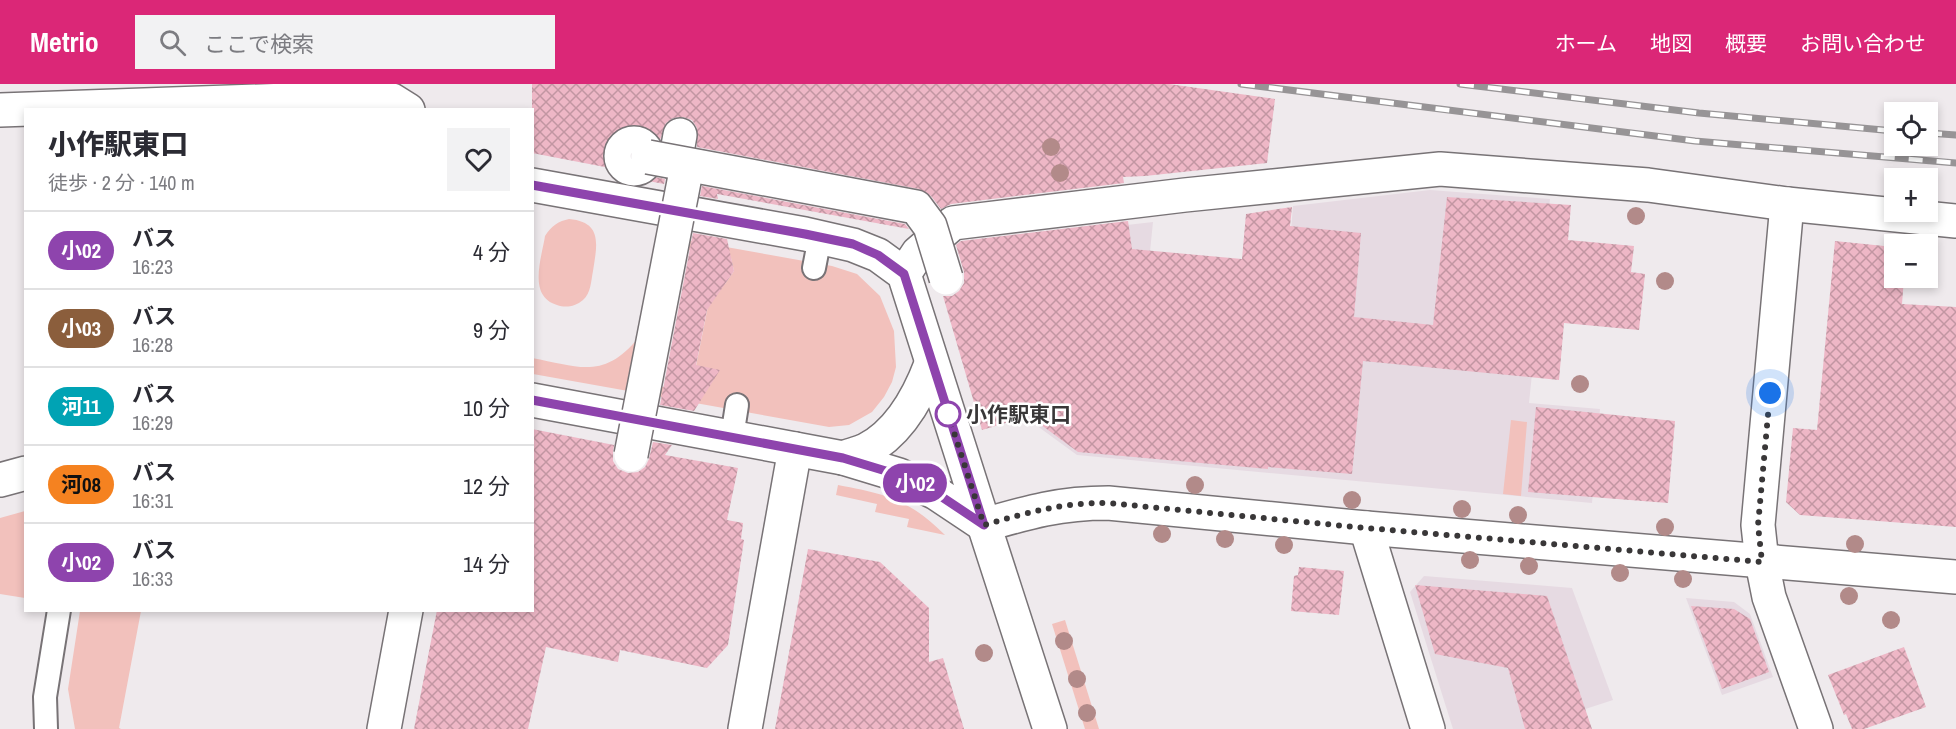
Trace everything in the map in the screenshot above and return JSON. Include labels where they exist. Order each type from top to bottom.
[{"type":"street","points":[[58,108],[375,97],[392,100],[405,108]]},
{"type":"street","points":[[0,110],[24,109]]},
{"type":"street","points":[[631,455],[672,155],[916,207],[930,226],[946,278]]},
{"type":"street","points":[[904,274],[918,253],[953,224],[1197,193],[1440,169],[1648,185],[1787,204],[1956,221]]},
{"type":"street","points":[[534,185],[817,253],[853,244],[878,255],[904,274],[1050,729]]},
{"type":"street","points":[[1787,204],[1758,525],[1769,597],[1816,729]]},
{"type":"street","points":[[843,458],[867,450],[886,435],[907,412],[920,393],[932,364]]},
{"type":"street","points":[[534,400],[843,458],[899,475],[936,493],[984,525],[1050,507],[1077,503],[1108,503],[1366,528],[1956,577]]},
{"type":"street","points":[[745,729],[795,449]]},
{"type":"street","points":[[0,480],[24,474]]},
{"type":"street","points":[[1366,528],[1428,729]]},
{"type":"street","points":[[384,729],[406,612]]},
{"type":"lane","points":[[732,437],[737,405]]},
{"type":"lane","points":[[46,729],[45,697],[59,612]]},
{"type":"shaded area","points":[[1430,190],[1550,199],[1529,403],[1600,409],[1592,503],[1077,455],[1029,420],[977,259],[988,241],[1153,222],[1145,301],[1285,302],[1293,206]]},
{"type":"shaded area","points":[[569,219],[580,221],[593,230],[596,252],[588,294],[577,304],[563,306],[548,300],[542,293],[539,275],[545,236],[556,224]]},
{"type":"shaded area","points":[[659,235],[832,266],[857,274],[880,296],[894,331],[896,367],[892,382],[884,397],[872,412],[849,425],[829,427],[534,374],[534,358],[564,365],[590,367],[614,360],[639,337]],"holes":[[[667,246],[731,258],[734,271],[725,284],[713,281],[696,366],[704,395],[642,383]]]},
{"type":"shaded area","points":[[1511,420],[1527,422],[1521,496],[1503,494]]},
{"type":"shaded area","points":[[838,485],[896,500],[920,514],[945,535],[907,527],[909,519],[875,512],[877,504],[836,495]]},
{"type":"shaded area","points":[[24,512],[24,598],[0,594],[0,518]]},
{"type":"shaded area","points":[[1424,576],[1572,588],[1613,700],[1524,729],[1453,729],[1410,592]]},
{"type":"shaded area","points":[[1686,598],[1734,602],[1750,614],[1773,677],[1722,695]]},
{"type":"shaded area","points":[[80,612],[141,612],[119,728],[121,729],[75,729],[68,689]]},
{"type":"shaded area","points":[[1065,620],[1099,729],[1085,729],[1052,624]]},
{"type":"building","points":[[532,84],[1169,84],[1275,99],[1267,163],[1123,177],[1124,183],[951,204],[941,209],[931,196],[919,189],[697,147],[697,128],[692,120],[683,117],[673,118],[666,123],[660,140],[641,140],[633,145],[630,153],[630,163],[636,172],[665,179],[663,190],[664,184],[612,174],[610,168],[534,153],[534,108],[532,108]]},
{"type":"building","points":[[702,186],[905,224],[909,229],[717,194],[718,199],[700,196]]},
{"type":"building","points":[[1447,197],[1571,205],[1568,240],[1634,246],[1631,272],[1645,274],[1639,330],[1564,323],[1559,380],[1363,361],[1352,474],[1078,452],[1029,416],[982,430],[943,296],[952,296],[964,283],[964,272],[956,245],[961,241],[1128,221],[1132,249],[1242,259],[1246,214],[1292,207],[1290,226],[1361,233],[1354,317],[1433,325]]},
{"type":"building","points":[[693,233],[727,239],[734,271],[707,310],[696,365],[720,370],[694,411],[660,405]]},
{"type":"building","points":[[1835,241],[1884,246],[1884,288],[1903,288],[1902,304],[1956,307],[1956,527],[1800,515],[1786,502],[1793,428],[1817,430]]},
{"type":"building","points":[[1536,407],[1675,421],[1668,503],[1528,492]]},
{"type":"building","points":[[534,429],[614,445],[616,435],[613,461],[618,469],[628,473],[638,472],[645,467],[653,442],[672,445],[665,455],[738,468],[727,520],[743,523],[741,539],[744,540],[728,645],[707,668],[620,650],[618,662],[546,647],[528,729],[414,729],[437,612],[534,612]]},
{"type":"building","points":[[808,549],[880,562],[929,608],[929,662],[943,658],[964,729],[775,729]]},
{"type":"building","points":[[1299,567],[1344,571],[1339,615],[1291,611],[1294,576],[1298,575]]},
{"type":"building","points":[[1415,585],[1547,596],[1592,729],[1525,729],[1508,668],[1435,654]]},
{"type":"building","points":[[1691,606],[1734,609],[1750,619],[1769,672],[1722,689]]},
{"type":"building","points":[[1904,647],[1926,707],[1864,729],[1852,729],[1828,675]]},
{"type":"railway","points":[[1241,84],[1695,141],[1956,163]]},
{"type":"railway","points":[[1460,84],[1699,113],[1884,130]]},
{"type":"railway","points":[[1938,134],[1956,135]]},
{"type":"bus line","name":"小02","points":[[534,185],[853,244],[878,255],[891,264],[904,274],[984,525],[936,493],[899,475],[843,458],[534,400]]},
{"type":"place","name":"小作駅東口","points":[[948,414]]},
{"type":"route","points":[[948,414],[984,525],[1050,507],[1077,503],[1108,503],[1762,562],[1758,525],[1770,393]]}]
